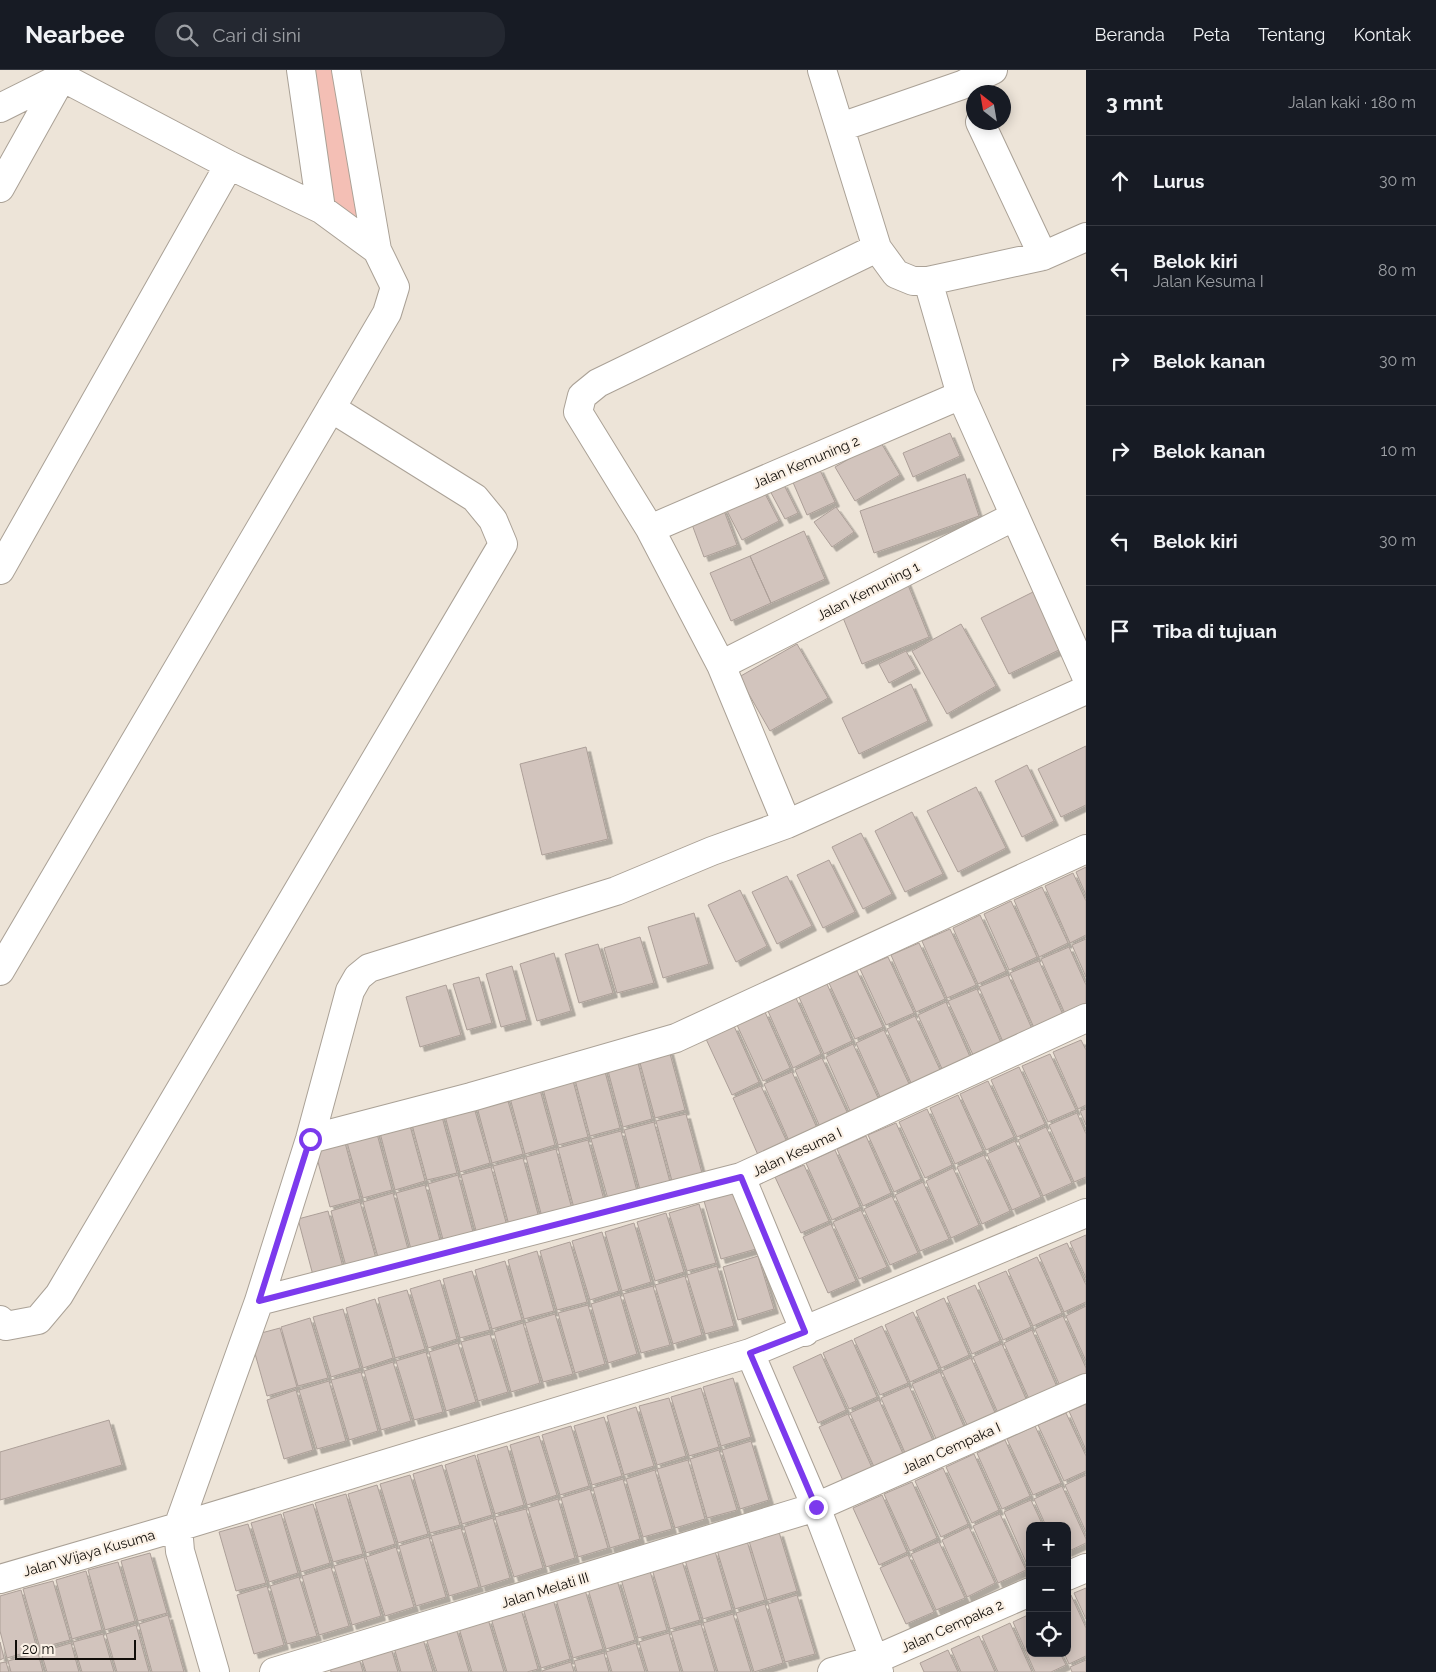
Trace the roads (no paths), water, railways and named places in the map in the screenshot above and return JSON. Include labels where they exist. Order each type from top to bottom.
[{"type":"street","points":[[301,70],[321,209]]},
{"type":"street","points":[[0,971],[387,313],[395,287],[377,250],[346,70]]},
{"type":"street","points":[[822,70],[877,248],[896,274],[913,281],[928,281],[1043,256],[1086,237]]},
{"type":"street","points":[[841,127],[962,85],[993,70]]},
{"type":"street","points":[[62,77],[229,166],[321,209],[377,250]]},
{"type":"street","points":[[0,108],[62,77]]},
{"type":"street","points":[[0,188],[62,77]]},
{"type":"street","points":[[962,85],[966,93]]},
{"type":"street","points":[[984,130],[1043,256]]},
{"type":"street","points":[[0,570],[229,166]]},
{"type":"street","points":[[787,824],[720,666],[650,529],[578,412],[582,396],[598,383],[877,248]]},
{"type":"street","points":[[928,281],[961,395],[1086,676]]},
{"type":"street","name":"Jalan Kemuning 2","points":[[650,529],[961,395]]},
{"type":"street","points":[[0,1320],[6,1326],[38,1320],[59,1295],[503,544],[492,520],[475,498],[331,408]]},
{"type":"street","name":"Jalan Kemuning 1","points":[[720,666],[1015,516]]},
{"type":"street","points":[[215,1672],[180,1551],[178,1527],[259,1301],[310,1139],[350,991],[358,978],[369,968],[616,892],[712,851],[787,824],[1086,690]]},
{"type":"street","points":[[310,1139],[471,1098],[676,1038],[1086,849]]},
{"type":"street","name":"Jalan Kesuma I","points":[[259,1301],[741,1177],[1086,1018]]},
{"type":"street","points":[[741,1177],[805,1332]]},
{"type":"street","name":"Jalan Wijaya Kusuma","points":[[0,1579],[178,1527],[750,1353],[805,1332],[1086,1213]]},
{"type":"street","points":[[750,1353],[816,1507],[877,1666]]},
{"type":"street","name":"Jalan Cempaka I","points":[[816,1507],[1086,1388]]},
{"type":"street","name":"Jalan Melati III","points":[[274,1672],[816,1507]]},
{"type":"street","points":[[1071,1574],[1086,1568]]},
{"type":"street","name":"Jalan Cempaka 2","points":[[832,1672],[877,1666],[1026,1594]]}]
